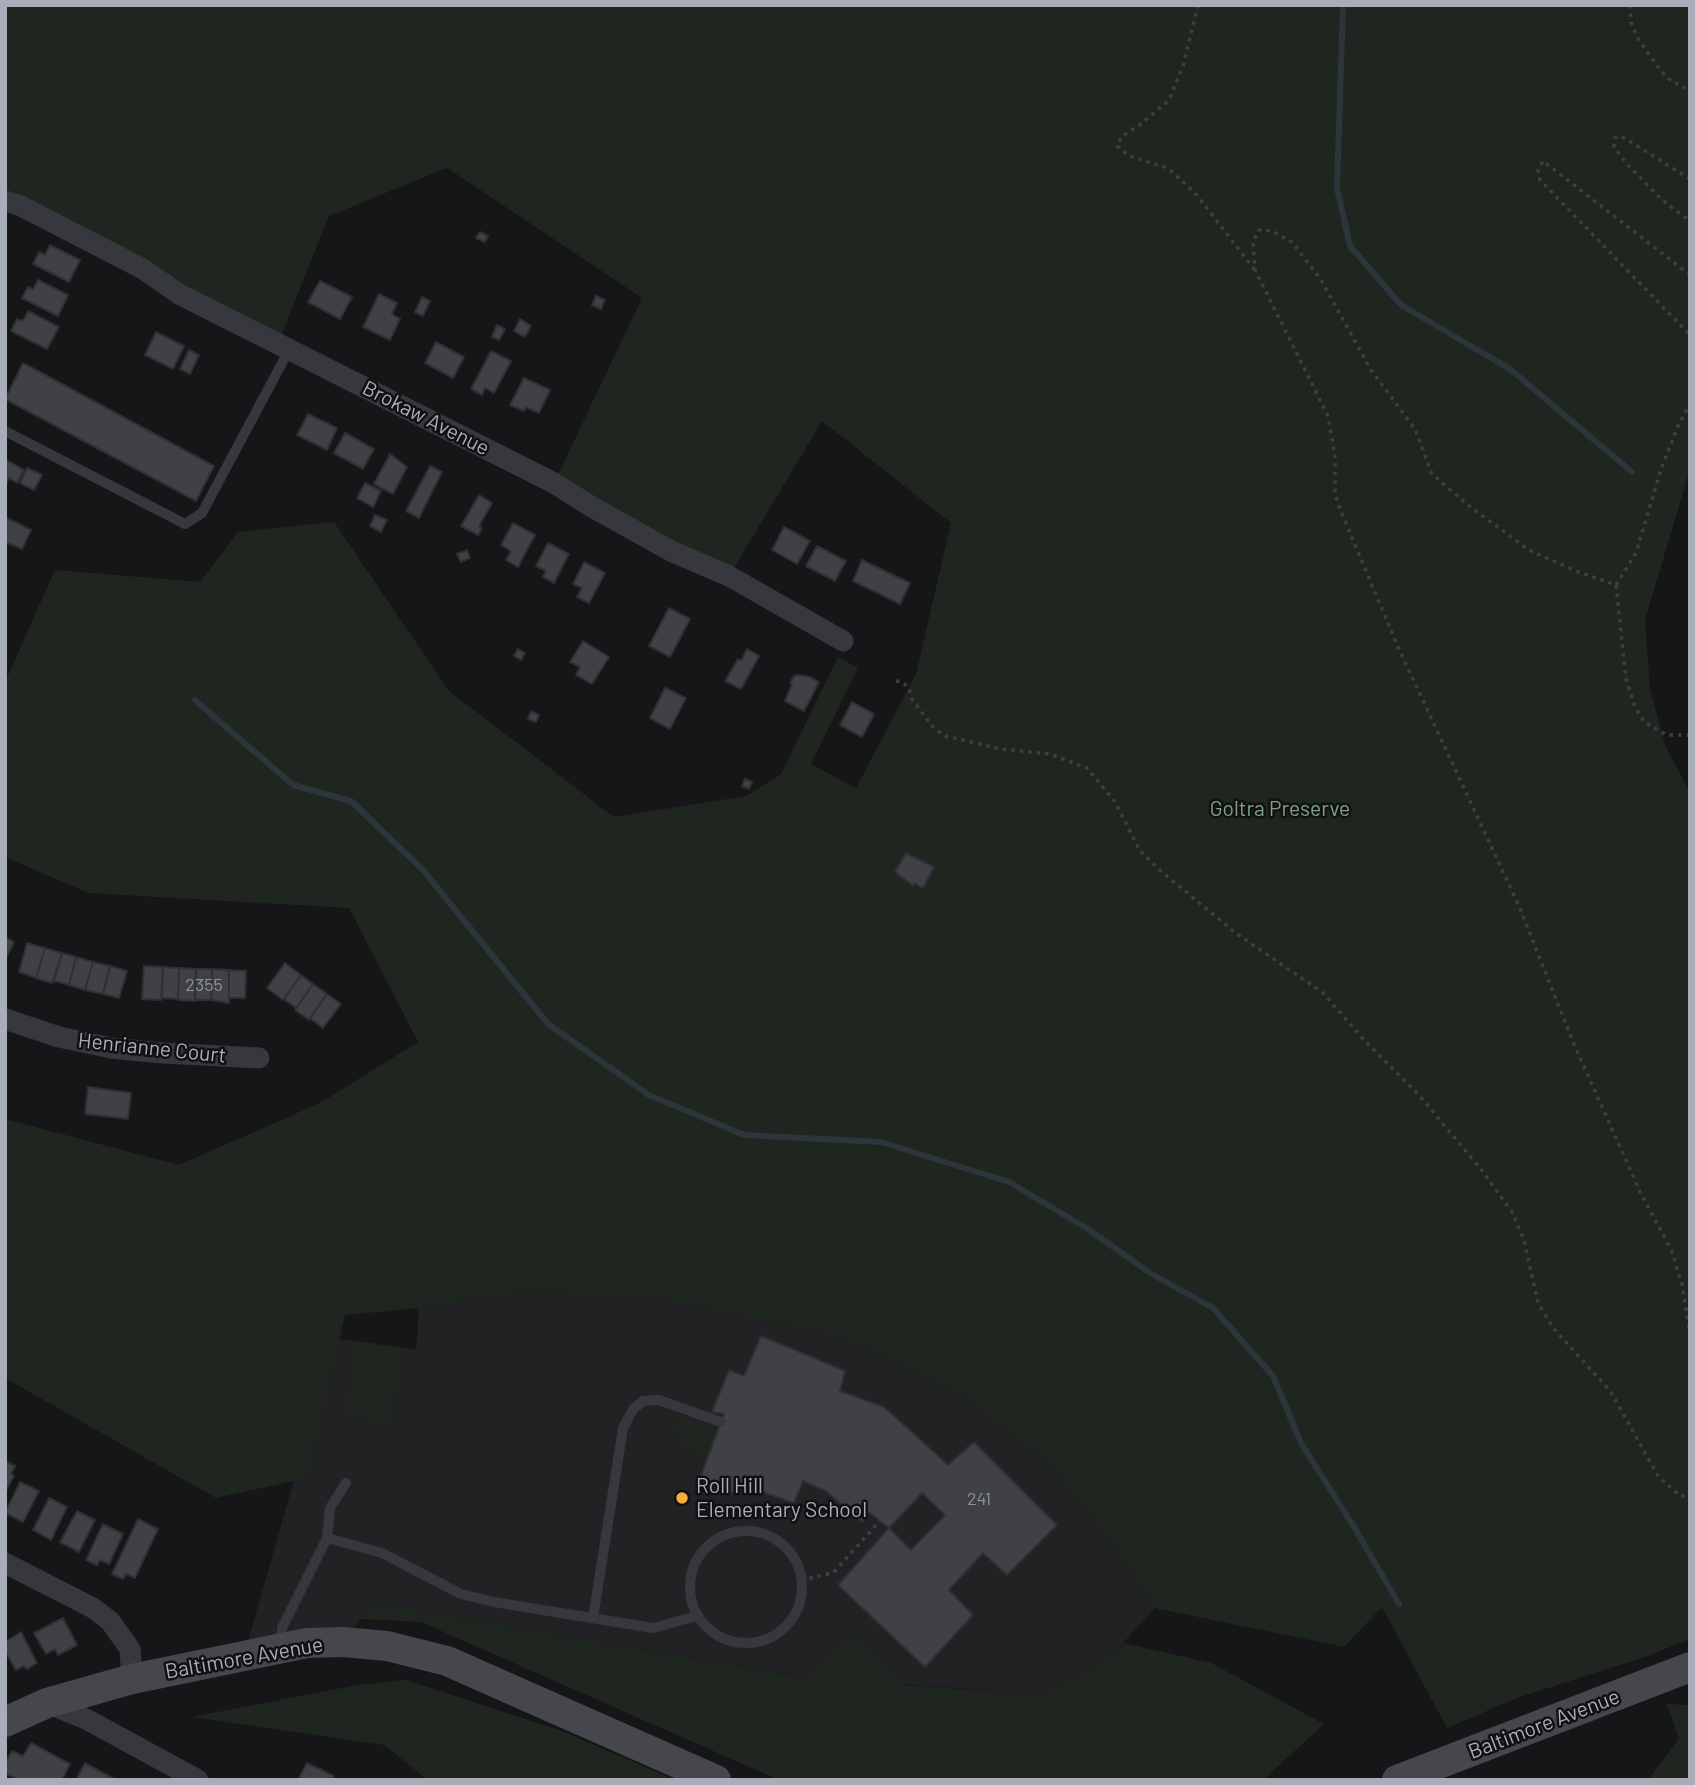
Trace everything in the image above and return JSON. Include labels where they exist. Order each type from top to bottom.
[{"type":"street","name":"Brokaw Avenue","points":[[5,201],[21,206],[143,269],[179,294],[554,483],[671,551],[729,576],[844,641]]},
{"type":"street","name":"Henrianne Court","points":[[5,1019],[59,1037],[111,1048],[163,1054],[259,1058]]},
{"type":"street","points":[[5,1563],[93,1608],[110,1621],[130,1649],[132,1679]]},
{"type":"street","name":"Baltimore Avenue","points":[[5,1722],[47,1703],[132,1679],[307,1643],[343,1642],[387,1646],[447,1661],[716,1780]]},
{"type":"street","name":"Baltimore Avenue","points":[[1397,1780],[1690,1667]]},
{"type":"street","points":[[47,1703],[86,1719],[198,1780]]},
{"type":"lane","points":[[5,431],[186,524],[202,513],[289,350]]},
{"type":"lane","points":[[593,1618],[623,1428],[633,1409],[643,1401],[659,1400],[721,1422]]},
{"type":"lane","points":[[281,1648],[282,1628],[327,1538],[330,1508],[346,1483]]},
{"type":"lane","points":[[751,1532],[770,1537],[786,1548],[797,1564],[801,1580],[800,1599],[793,1617],[780,1632],[765,1640],[746,1644],[726,1640],[710,1631],[697,1616],[690,1597],[691,1578],[697,1560],[710,1545],[726,1535],[751,1532]]},
{"type":"lane","points":[[327,1538],[382,1553],[461,1594],[494,1602],[653,1628],[697,1616]]},
{"type":"path","points":[[1198,5],[1183,66],[1169,100],[1121,137],[1117,146],[1129,156],[1167,168],[1196,194],[1255,270],[1328,416],[1335,456],[1335,494],[1404,659],[1519,906],[1573,1042],[1636,1184],[1671,1249],[1682,1284],[1690,1333]]},
{"type":"path","points":[[1630,5],[1631,22],[1637,37],[1655,63],[1667,78],[1690,91]]},
{"type":"path","points":[[1690,179],[1621,136],[1615,138],[1614,146],[1627,164],[1661,199],[1690,221]]},
{"type":"path","points":[[1690,275],[1544,161],[1538,170],[1540,180],[1690,335]]},
{"type":"path","points":[[1255,270],[1253,242],[1259,230],[1272,230],[1292,242],[1321,280],[1371,370],[1415,429],[1432,474],[1469,506],[1529,550],[1616,585]]},
{"type":"path","points":[[1690,404],[1661,469],[1636,553],[1616,585],[1626,679],[1635,707],[1644,722],[1667,735],[1690,735]]},
{"type":"path","points":[[896,681],[909,688],[912,699],[932,726],[946,736],[1001,749],[1050,754],[1087,768],[1115,802],[1140,851],[1163,873],[1237,934],[1322,992],[1365,1041],[1418,1094],[1480,1168],[1512,1212],[1524,1240],[1538,1303],[1554,1329],[1611,1392],[1658,1476],[1681,1496],[1689,1496]]},
{"type":"path","points":[[1690,1516],[1690,1522]]},
{"type":"path","points":[[801,1580],[833,1573],[880,1521]]},
{"type":"shaded area","name":"Roll Hill Elementary School","points":[[530,1292],[673,1302],[840,1337],[957,1393],[1046,1461],[1105,1535],[1155,1608],[1112,1655],[1042,1694],[810,1678],[374,1602],[343,1642],[244,1656],[334,1338],[416,1350],[419,1308]]},
{"type":"green space","name":"Goltra Preserve","points":[[5,5],[1690,5],[1690,469],[1645,620],[1650,689],[1665,745],[1690,793],[1690,1639],[1648,1656],[1517,1698],[1447,1728],[1382,1607],[1344,1647],[1155,1608],[1105,1535],[1046,1461],[957,1393],[840,1337],[672,1302],[530,1292],[419,1308],[345,1315],[307,1478],[216,1498],[5,1378],[5,1119],[179,1165],[320,1103],[418,1042],[349,908],[88,893],[5,857],[5,682],[55,570],[200,582],[238,532],[334,522],[449,691],[614,817],[746,796],[781,774],[838,657],[858,668],[811,764],[856,788],[916,674],[951,523],[822,421],[729,576],[554,483],[642,298],[447,168],[329,216],[278,344],[5,201]]},
{"type":"green space","points":[[357,1341],[403,1348],[391,1423],[345,1416]]},
{"type":"green space","points":[[679,1417],[718,1430],[707,1458],[685,1448],[674,1430]]},
{"type":"green space","points":[[374,1602],[809,1678],[850,1634],[903,1685],[1042,1694],[1112,1655],[1124,1643],[1211,1663],[1324,1724],[1263,1780],[779,1780],[421,1622],[360,1619]]},
{"type":"green space","points":[[406,1680],[562,1731],[675,1780],[428,1780],[384,1745],[192,1717],[357,1685]]},
{"type":"green space","points":[[1667,1704],[1690,1705],[1690,1780],[1648,1780],[1679,1739]]},
{"type":"building","points":[[480,232],[488,236],[485,242],[476,238]]},
{"type":"building","points":[[50,245],[80,260],[69,282],[33,264],[39,252],[45,255]]},
{"type":"building","points":[[38,280],[68,295],[58,316],[22,298],[28,287],[33,289]]},
{"type":"building","points":[[320,281],[352,297],[340,319],[308,302]]},
{"type":"building","points":[[379,294],[397,303],[392,314],[400,319],[390,340],[363,327]]},
{"type":"building","points":[[596,296],[605,300],[601,309],[592,305]]},
{"type":"building","points":[[422,297],[430,301],[423,316],[415,312]]},
{"type":"building","points":[[28,311],[59,327],[47,349],[11,331],[17,319],[23,321]]},
{"type":"building","points":[[520,319],[531,326],[525,337],[514,331]]},
{"type":"building","points":[[497,325],[505,329],[499,340],[492,337]]},
{"type":"building","points":[[156,332],[184,346],[173,369],[145,355]]},
{"type":"building","points":[[436,342],[464,357],[453,378],[425,363]]},
{"type":"building","points":[[189,350],[199,355],[190,374],[180,369]]},
{"type":"building","points":[[491,351],[511,361],[494,393],[485,388],[482,395],[471,389]]},
{"type":"building","points":[[23,363],[214,466],[196,501],[5,399]]},
{"type":"building","points":[[524,378],[550,390],[539,413],[526,407],[524,411],[510,405]]},
{"type":"building","points":[[308,414],[337,428],[327,450],[297,435]]},
{"type":"building","points":[[345,433],[374,449],[363,469],[334,453]]},
{"type":"building","points":[[390,454],[407,467],[393,494],[374,484]]},
{"type":"building","points":[[5,459],[24,470],[17,483],[9,478],[5,486]]},
{"type":"building","points":[[430,466],[442,472],[419,518],[406,511]]},
{"type":"building","points":[[27,468],[42,475],[34,490],[20,483]]},
{"type":"building","points":[[365,483],[381,491],[373,507],[357,498]]},
{"type":"building","points":[[479,495],[492,503],[479,526],[482,528],[478,535],[461,526]]},
{"type":"building","points":[[375,515],[387,520],[381,532],[370,526]]},
{"type":"building","points":[[5,517],[31,530],[22,549],[5,542]]},
{"type":"building","points":[[513,523],[535,535],[518,567],[506,560],[511,551],[501,545]]},
{"type":"building","points":[[784,527],[810,541],[797,564],[772,550]]},
{"type":"building","points":[[548,543],[569,554],[554,583],[543,577],[546,571],[536,566]]},
{"type":"building","points":[[817,546],[846,561],[835,581],[806,566]]},
{"type":"building","points":[[467,550],[470,558],[461,562],[457,554]]},
{"type":"building","points":[[862,560],[910,583],[900,604],[853,581]]},
{"type":"building","points":[[584,562],[605,573],[589,603],[577,597],[582,588],[573,584]]},
{"type":"building","points":[[669,608],[690,619],[670,657],[649,646]]},
{"type":"building","points":[[583,641],[609,657],[592,684],[576,675],[580,667],[570,662]]},
{"type":"building","points":[[518,649],[525,653],[521,660],[514,656]]},
{"type":"building","points":[[747,649],[759,656],[741,689],[725,681]]},
{"type":"building","points":[[794,676],[819,682],[804,711],[785,701],[792,685],[790,683]]},
{"type":"building","points":[[665,688],[686,698],[670,729],[650,718]]},
{"type":"building","points":[[852,702],[874,714],[862,737],[840,725]]},
{"type":"building","points":[[531,711],[539,715],[536,722],[528,719]]},
{"type":"building","points":[[745,779],[752,782],[749,789],[742,786]]},
{"type":"building","points":[[906,853],[934,867],[923,888],[914,883],[913,886],[895,872]]},
{"type":"building","points":[[5,937],[14,942],[5,960]]},
{"type":"building","points":[[27,943],[45,948],[36,978],[19,972]]},
{"type":"building","points":[[45,948],[62,953],[52,983],[36,978]]},
{"type":"building","points":[[62,953],[76,957],[69,985],[54,981]]},
{"type":"building","points":[[76,957],[93,962],[85,990],[69,985]]},
{"type":"building","points":[[93,962],[110,966],[103,994],[85,990]]},
{"type":"building","points":[[285,963],[301,975],[283,1000],[267,988]]},
{"type":"building","points":[[110,966],[127,971],[119,998],[103,994]]},
{"type":"building","points":[[144,966],[163,967],[161,1000],[142,999]]},
{"type":"building","points":[[163,967],[179,968],[178,999],[162,998]]},
{"type":"building","points":[[179,968],[196,969],[195,1001],[178,1000]]},
{"type":"building","points":[[196,969],[212,969],[211,1000],[195,1000]]},
{"type":"building","points":[[212,969],[229,970],[229,1003],[211,1000]]},
{"type":"building","points":[[229,970],[246,971],[245,998],[229,998]]},
{"type":"building","points":[[301,975],[313,984],[296,1008],[284,999]]},
{"type":"building","points":[[313,984],[327,994],[309,1020],[295,1010]]},
{"type":"building","points":[[327,994],[341,1004],[323,1028],[310,1018]]},
{"type":"building","points":[[88,1087],[131,1093],[128,1119],[85,1114]]},
{"type":"building","name":"Roll Hill Elementary School","points":[[761,1336],[845,1371],[840,1391],[884,1407],[948,1465],[974,1442],[1057,1525],[1007,1575],[983,1553],[949,1590],[973,1615],[925,1667],[838,1585],[889,1528],[869,1512],[862,1522],[826,1491],[803,1481],[794,1503],[737,1483],[732,1494],[699,1481],[724,1414],[712,1412],[729,1370],[744,1376]],"holes":[[[922,1493],[945,1515],[911,1550],[889,1528]]]},
{"type":"building","points":[[5,1461],[15,1466],[11,1474],[14,1476],[5,1492]]},
{"type":"building","points":[[20,1482],[39,1491],[23,1522],[5,1513]]},
{"type":"building","points":[[49,1498],[67,1507],[51,1540],[33,1530]]},
{"type":"building","points":[[77,1511],[95,1520],[79,1552],[60,1542]]},
{"type":"building","points":[[138,1519],[158,1529],[135,1578],[126,1574],[123,1579],[112,1574]]},
{"type":"building","points":[[103,1524],[123,1534],[109,1564],[100,1560],[97,1565],[86,1560]]},
{"type":"building","points":[[63,1618],[77,1645],[58,1655],[55,1649],[46,1654],[34,1633]]},
{"type":"building","points":[[21,1632],[37,1663],[27,1669],[24,1666],[16,1670],[5,1651],[5,1642]]},
{"type":"building","points":[[31,1743],[70,1764],[62,1780],[18,1780],[5,1773],[5,1764],[12,1751],[23,1756]]},
{"type":"building","points":[[85,1763],[114,1779],[76,1780]]},
{"type":"building","points":[[307,1763],[334,1776],[332,1780],[298,1780]]},
{"type":"waterway","points":[[1343,5],[1337,188],[1350,246],[1401,305],[1510,369],[1632,472]]},
{"type":"waterway","points":[[195,700],[293,785],[351,801],[423,870],[548,1024],[649,1095],[744,1135],[881,1142],[1009,1182],[1088,1229],[1150,1273],[1213,1308],[1273,1376],[1301,1443],[1399,1604]]},
{"type":"place","name":"Roll Hill Elementary School","points":[[682,1498]]}]
